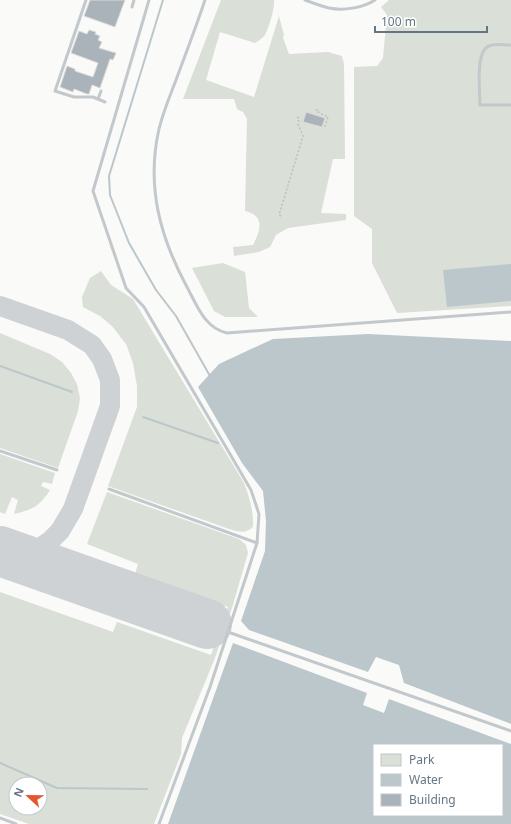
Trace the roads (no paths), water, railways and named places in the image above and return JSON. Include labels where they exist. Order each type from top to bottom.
[{"type":"lane","points":[[86,0],[55,91],[74,97],[92,97],[105,102]]},
{"type":"lane","points":[[132,6],[134,0]]},
{"type":"lane","points":[[148,0],[93,191],[126,288],[144,307],[251,490],[259,514],[257,543],[210,687],[159,824]]},
{"type":"lane","points":[[205,0],[159,128],[155,153],[154,176],[157,206],[164,236],[175,265],[204,319],[220,331],[227,333],[511,312]]},
{"type":"lane","points":[[305,0],[330,8],[350,8],[368,4],[375,0]]},
{"type":"lane","points":[[511,45],[489,46],[484,48],[480,60],[480,105],[511,105]]},
{"type":"lane","points":[[98,99],[101,91]]},
{"type":"lane","points":[[0,451],[56,470]]},
{"type":"lane","points":[[109,490],[257,543]]},
{"type":"lane","points":[[228,632],[511,731]]},
{"type":"lane","points":[[0,818],[16,824]]},
{"type":"water","points":[[511,264],[511,301],[447,307],[443,270]]},
{"type":"water","points":[[368,334],[511,341],[511,724],[404,683],[399,665],[376,657],[368,672],[249,630],[241,621],[265,551],[266,521],[263,491],[242,463],[198,387],[219,364],[273,339]]},
{"type":"water","points":[[233,643],[367,693],[363,705],[384,713],[389,699],[511,744],[511,824],[168,824]]},
{"type":"waterway","points":[[163,0],[109,176],[110,195],[129,243],[156,290],[176,316],[210,376]]},
{"type":"waterway","points":[[0,366],[72,392]]},
{"type":"waterway","points":[[143,417],[218,443]]},
{"type":"waterway","points":[[0,763],[57,788],[147,789]]}]
